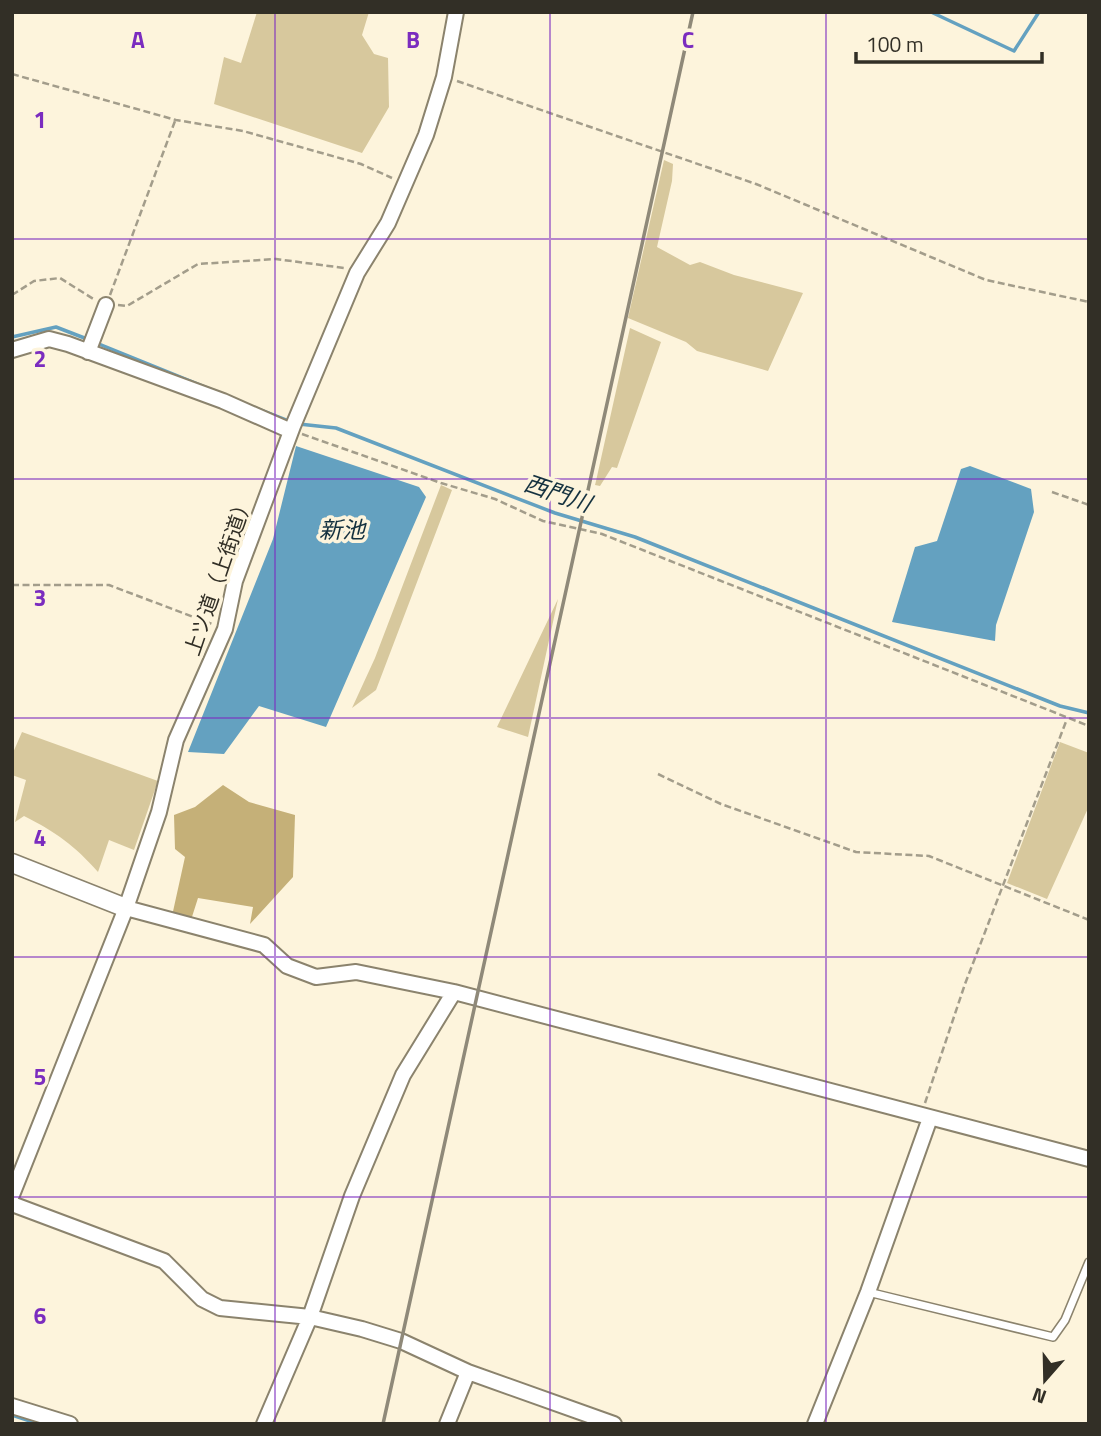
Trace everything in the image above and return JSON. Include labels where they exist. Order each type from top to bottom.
[{"type":"street","name":"上ツ道（上街道）","points":[[12,1195],[126,908],[159,812],[176,740],[225,629],[234,581],[294,425],[357,273],[388,223],[426,135],[444,77],[457,12]]},
{"type":"street","points":[[90,345],[106,305]]},
{"type":"street","points":[[12,350],[48,340],[90,345],[223,401],[294,425]]},
{"type":"street","points":[[12,863],[126,908],[264,945],[286,967],[316,977],[356,972],[454,992],[1089,1159]]},
{"type":"street","points":[[264,1424],[310,1317],[352,1196],[379,1139],[403,1075],[454,992]]},
{"type":"street","points":[[815,1424],[868,1292],[926,1117]]},
{"type":"street","points":[[12,1205],[164,1261],[202,1299],[219,1308],[310,1317],[362,1329],[401,1341],[468,1372],[612,1424]]},
{"type":"street","points":[[447,1424],[468,1372]]},
{"type":"street","points":[[12,1406],[70,1424]]},
{"type":"lane","points":[[868,1292],[1053,1337],[1065,1320],[1089,1262]]},
{"type":"path","points":[[12,74],[176,120],[243,131],[361,164],[404,184]]},
{"type":"path","points":[[444,77],[756,184],[986,280],[1089,302]]},
{"type":"path","points":[[106,305],[176,120]]},
{"type":"path","points":[[12,295],[34,281],[60,278],[106,305],[127,306],[198,264],[276,259],[344,268],[357,273]]},
{"type":"path","points":[[294,425],[441,483],[495,499],[542,521],[603,534],[1089,726]]},
{"type":"path","points":[[1052,492],[1089,505]]},
{"type":"path","points":[[12,585],[109,585],[225,629]]},
{"type":"path","points":[[926,1117],[965,984],[1068,719]]},
{"type":"path","points":[[658,774],[721,804],[856,852],[929,856],[1089,920]]},
{"type":"shaded area","points":[[257,12],[369,12],[362,35],[374,54],[388,58],[389,107],[362,153],[214,104],[224,57],[241,63]]},
{"type":"shaded area","points":[[664,160],[673,164],[672,181],[657,247],[690,265],[700,262],[734,275],[803,293],[768,371],[697,351],[686,342],[628,318]]},
{"type":"shaded area","points":[[630,328],[661,342],[617,468],[612,467],[600,486],[595,485],[596,481]]},
{"type":"shaded area","points":[[441,485],[452,490],[376,690],[352,708],[375,658]]},
{"type":"shaded area","points":[[558,599],[528,737],[497,727]]},
{"type":"shaded area","points":[[22,732],[158,781],[134,850],[109,840],[98,872],[81,854],[46,828],[24,816],[15,822],[26,780],[12,775],[12,755]]},
{"type":"shaded area","points":[[1060,742],[1089,753],[1089,806],[1047,899],[1007,883]]},
{"type":"shaded area","points":[[223,785],[249,802],[295,815],[293,877],[250,924],[253,907],[198,898],[191,920],[172,916],[185,857],[175,849],[174,815],[195,807]]},
{"type":"water","name":"新池","points":[[296,446],[419,487],[426,497],[326,727],[259,706],[224,754],[188,752],[273,539]]},
{"type":"water","points":[[970,466],[1031,489],[1034,512],[996,625],[995,641],[892,622],[915,547],[937,541],[961,469]]},
{"type":"waterway","points":[[931,12],[1014,51],[1039,12]]},
{"type":"waterway","name":"西門川","points":[[12,337],[56,327],[87,339]]},
{"type":"waterway","name":"西門川","points":[[94,342],[220,393]]},
{"type":"waterway","name":"西門川","points":[[253,407],[291,422]]},
{"type":"waterway","name":"西門川","points":[[299,424],[336,428],[555,513],[635,537],[1060,706],[1089,713]]},
{"type":"waterway","points":[[12,1415],[39,1424]]},
{"type":"railway","points":[[383,1424],[693,12]]}]
